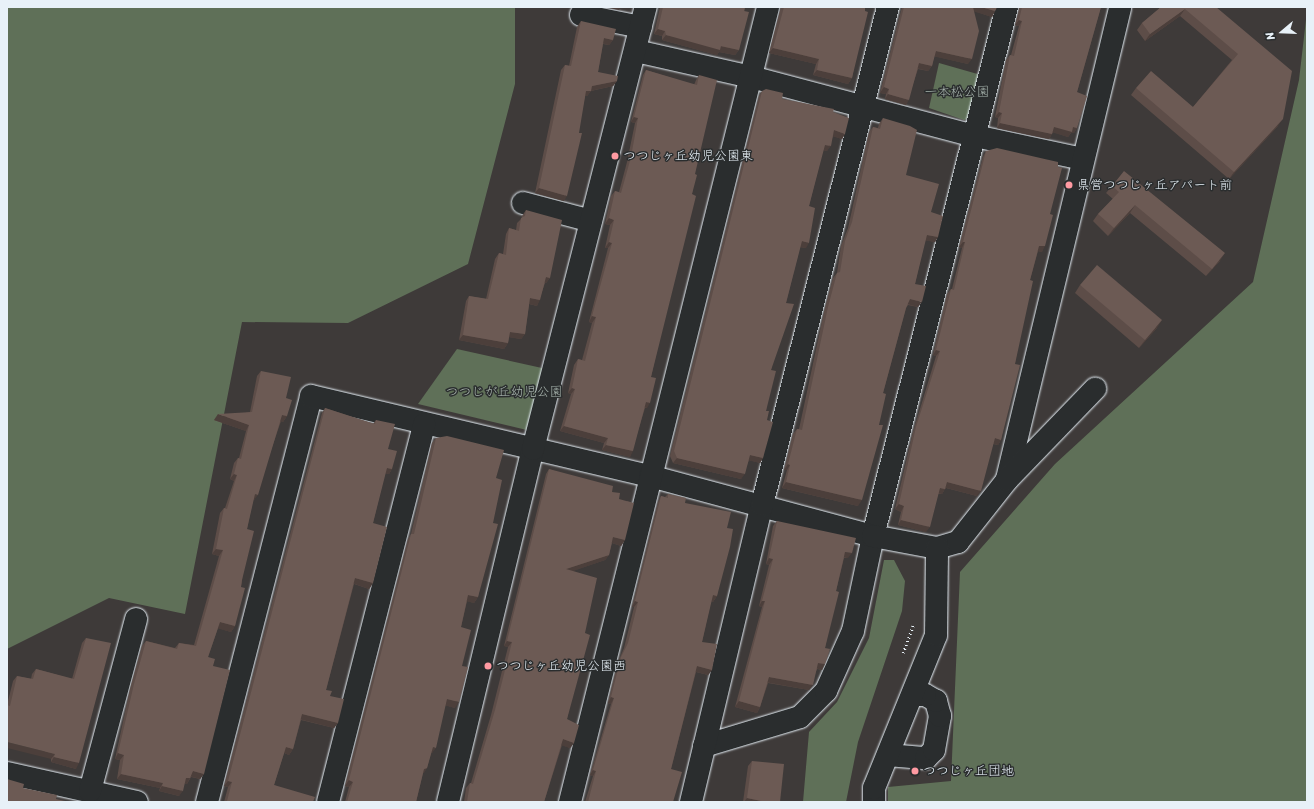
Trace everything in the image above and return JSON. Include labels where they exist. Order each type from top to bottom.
[{"type":"street","points":[[570,802],[768,7]]},
{"type":"street","points":[[691,802],[762,505],[888,7]]},
{"type":"street","points":[[704,746],[800,717],[826,691],[853,631],[873,536],[1007,7]]},
{"type":"street","points":[[1007,480],[1082,159],[1120,7]]},
{"type":"street","points":[[448,802],[533,449],[644,17],[581,15]]},
{"type":"street","points":[[636,51],[751,77],[975,136],[1082,159]]},
{"type":"street","points":[[523,203],[592,221]]},
{"type":"street","points":[[207,802],[311,396],[424,424],[650,476],[873,536],[936,548],[958,542],[1007,480],[1095,389]]},
{"type":"street","points":[[328,802],[424,424]]},
{"type":"street","points":[[874,802],[874,788],[913,695],[936,635],[936,548]]},
{"type":"street","points":[[76,794],[136,619]]},
{"type":"street","points":[[888,755],[926,758],[934,750],[940,716],[936,701],[925,695],[913,695]]},
{"type":"street","points":[[7,773],[76,794],[137,802]]},
{"type":"green space","points":[[7,7],[515,7],[515,84],[468,264],[348,323],[242,322],[185,614],[109,598],[7,649]]},
{"type":"green space","points":[[1307,11],[1307,802],[888,802],[888,787],[951,781],[960,572],[1055,464],[1253,282],[1299,80]]},
{"type":"green space","name":"一本松公園","points":[[939,63],[988,77],[979,114],[964,120],[929,108]]},
{"type":"green space","name":"つつじが丘幼児公園","points":[[457,349],[551,370],[535,432],[418,404]]},
{"type":"green space","points":[[884,560],[894,560],[905,581],[902,611],[858,742],[846,802],[803,802],[809,732],[837,702],[869,638]]},
{"type":"building","points":[[663,7],[745,7],[744,11],[749,12],[739,50],[721,46],[720,50],[666,35],[665,31],[658,29]]},
{"type":"building","points":[[784,7],[865,7],[865,11],[868,12],[852,78],[817,70],[819,59],[773,48]]},
{"type":"building","points":[[904,7],[973,7],[979,31],[972,59],[936,51],[932,66],[919,63],[909,100],[888,94],[889,89],[884,87]]},
{"type":"building","points":[[981,7],[997,7],[995,11]]},
{"type":"building","points":[[1022,7],[1101,7],[1077,92],[1087,96],[1077,128],[1073,127],[1072,132],[1054,127],[1052,134],[1000,123],[1002,113],[999,112],[1010,55],[1014,56],[1022,21],[1019,20]]},
{"type":"building","points":[[1161,7],[1216,7],[1292,71],[1283,119],[1234,172],[1136,88],[1151,71],[1193,107],[1238,54],[1185,9],[1150,34],[1142,23]]},
{"type":"building","points":[[581,21],[616,29],[613,40],[604,38],[598,72],[618,76],[617,81],[592,86],[591,91],[586,91],[579,133],[582,133],[567,196],[539,188],[565,65],[571,66]]},
{"type":"building","points":[[646,70],[697,85],[699,75],[717,80],[695,174],[697,175],[692,194],[696,196],[651,377],[656,378],[650,403],[646,402],[633,451],[606,445],[608,438],[564,426],[575,389],[572,388],[578,359],[585,361],[596,317],[592,316],[612,243],[609,242],[614,220],[609,218],[615,191],[621,193],[631,157],[638,118],[634,117]]},
{"type":"building","points":[[766,89],[783,93],[782,99],[834,109],[833,112],[849,118],[845,134],[834,130],[831,146],[825,145],[809,206],[815,208],[809,243],[802,241],[786,303],[794,304],[771,370],[776,371],[766,411],[769,411],[767,420],[773,422],[763,458],[750,455],[745,474],[677,458],[674,451],[762,91]]},
{"type":"building","points":[[883,118],[910,126],[917,130],[906,175],[939,184],[931,212],[943,216],[938,237],[927,235],[915,284],[926,286],[922,302],[910,299],[906,308],[883,393],[886,394],[879,425],[883,425],[862,500],[786,482],[790,465],[788,464],[797,429],[802,430],[828,307],[837,273],[840,272],[845,241],[852,222],[873,127],[880,129]]},
{"type":"building","points":[[997,148],[1058,162],[1058,167],[1062,168],[1050,214],[1053,215],[1045,246],[1039,246],[1030,280],[1033,281],[1015,364],[1020,365],[1001,440],[995,438],[981,491],[947,482],[945,489],[940,488],[930,527],[901,520],[904,506],[899,504],[916,427],[940,351],[936,350],[951,289],[954,290],[965,242],[963,242],[986,151]]},
{"type":"building","points":[[1124,171],[1225,253],[1212,269],[1135,205],[1114,228],[1098,214],[1119,192],[1112,186]]},
{"type":"building","points":[[526,210],[562,220],[550,278],[546,277],[540,300],[530,298],[525,334],[510,332],[508,343],[463,335],[469,296],[488,299],[499,253],[506,255],[509,228],[519,231],[521,218],[525,216]]},
{"type":"building","points":[[1097,265],[1162,320],[1145,340],[1080,285]]},
{"type":"building","points":[[261,371],[291,377],[286,398],[292,400],[287,416],[282,415],[258,495],[255,494],[247,529],[254,531],[242,580],[241,587],[245,588],[235,626],[220,622],[208,657],[215,659],[213,666],[230,670],[204,774],[193,771],[190,778],[186,778],[183,791],[162,786],[163,783],[121,774],[124,755],[118,753],[134,684],[146,641],[177,649],[179,643],[196,646],[223,550],[216,549],[224,508],[227,509],[237,475],[234,474],[238,458],[241,459],[249,425],[218,414],[252,412]]},
{"type":"building","points":[[325,408],[375,424],[376,420],[395,424],[388,449],[397,451],[392,469],[387,468],[373,523],[387,527],[373,583],[355,578],[326,690],[332,691],[330,696],[344,699],[338,723],[302,714],[293,749],[286,747],[274,785],[315,797],[313,802],[227,801],[232,782],[228,781]]},
{"type":"building","points":[[447,436],[504,450],[496,478],[502,480],[493,523],[498,524],[478,597],[468,595],[461,627],[471,630],[462,666],[468,667],[459,702],[447,699],[436,748],[433,747],[427,768],[424,769],[416,802],[347,802],[353,782],[349,780],[411,534],[414,534],[436,438]]},
{"type":"building","points":[[549,469],[613,486],[612,492],[620,493],[619,499],[634,503],[625,540],[613,537],[609,555],[566,569],[597,578],[585,633],[590,635],[567,719],[579,725],[574,743],[563,739],[544,802],[467,802],[470,783],[473,784],[495,710],[512,642],[507,641]]},
{"type":"building","points":[[668,494],[686,498],[685,503],[731,512],[727,528],[733,529],[730,547],[717,596],[713,595],[702,642],[717,644],[712,670],[697,666],[671,769],[682,772],[673,802],[588,802],[596,771],[593,770],[614,698],[611,697],[621,657],[628,643],[638,602],[635,601],[661,496],[668,498]]},
{"type":"building","points":[[777,521],[856,538],[852,553],[845,552],[836,591],[839,592],[825,648],[830,649],[825,664],[818,663],[813,685],[769,677],[760,707],[739,701],[765,601],[762,601],[773,559],[769,558]]},
{"type":"building","points":[[86,638],[111,643],[79,763],[54,757],[55,754],[7,742],[7,705],[10,706],[17,676],[33,679],[36,669],[74,679]]},
{"type":"building","points":[[752,761],[784,764],[780,802],[766,802],[747,798]]},
{"type":"building","points":[[7,779],[24,784],[23,788],[57,795],[56,799],[70,802],[7,802]]},
{"type":"place","name":"つつじヶ丘幼児公園東","points":[[615,156]]},
{"type":"place","name":"県営つつじヶ丘アパート前","points":[[1069,185]]},
{"type":"place","name":"つつじヶ丘幼児公園西","points":[[488,666]]},
{"type":"place","name":"つつじヶ丘団地","points":[[915,771]]}]
